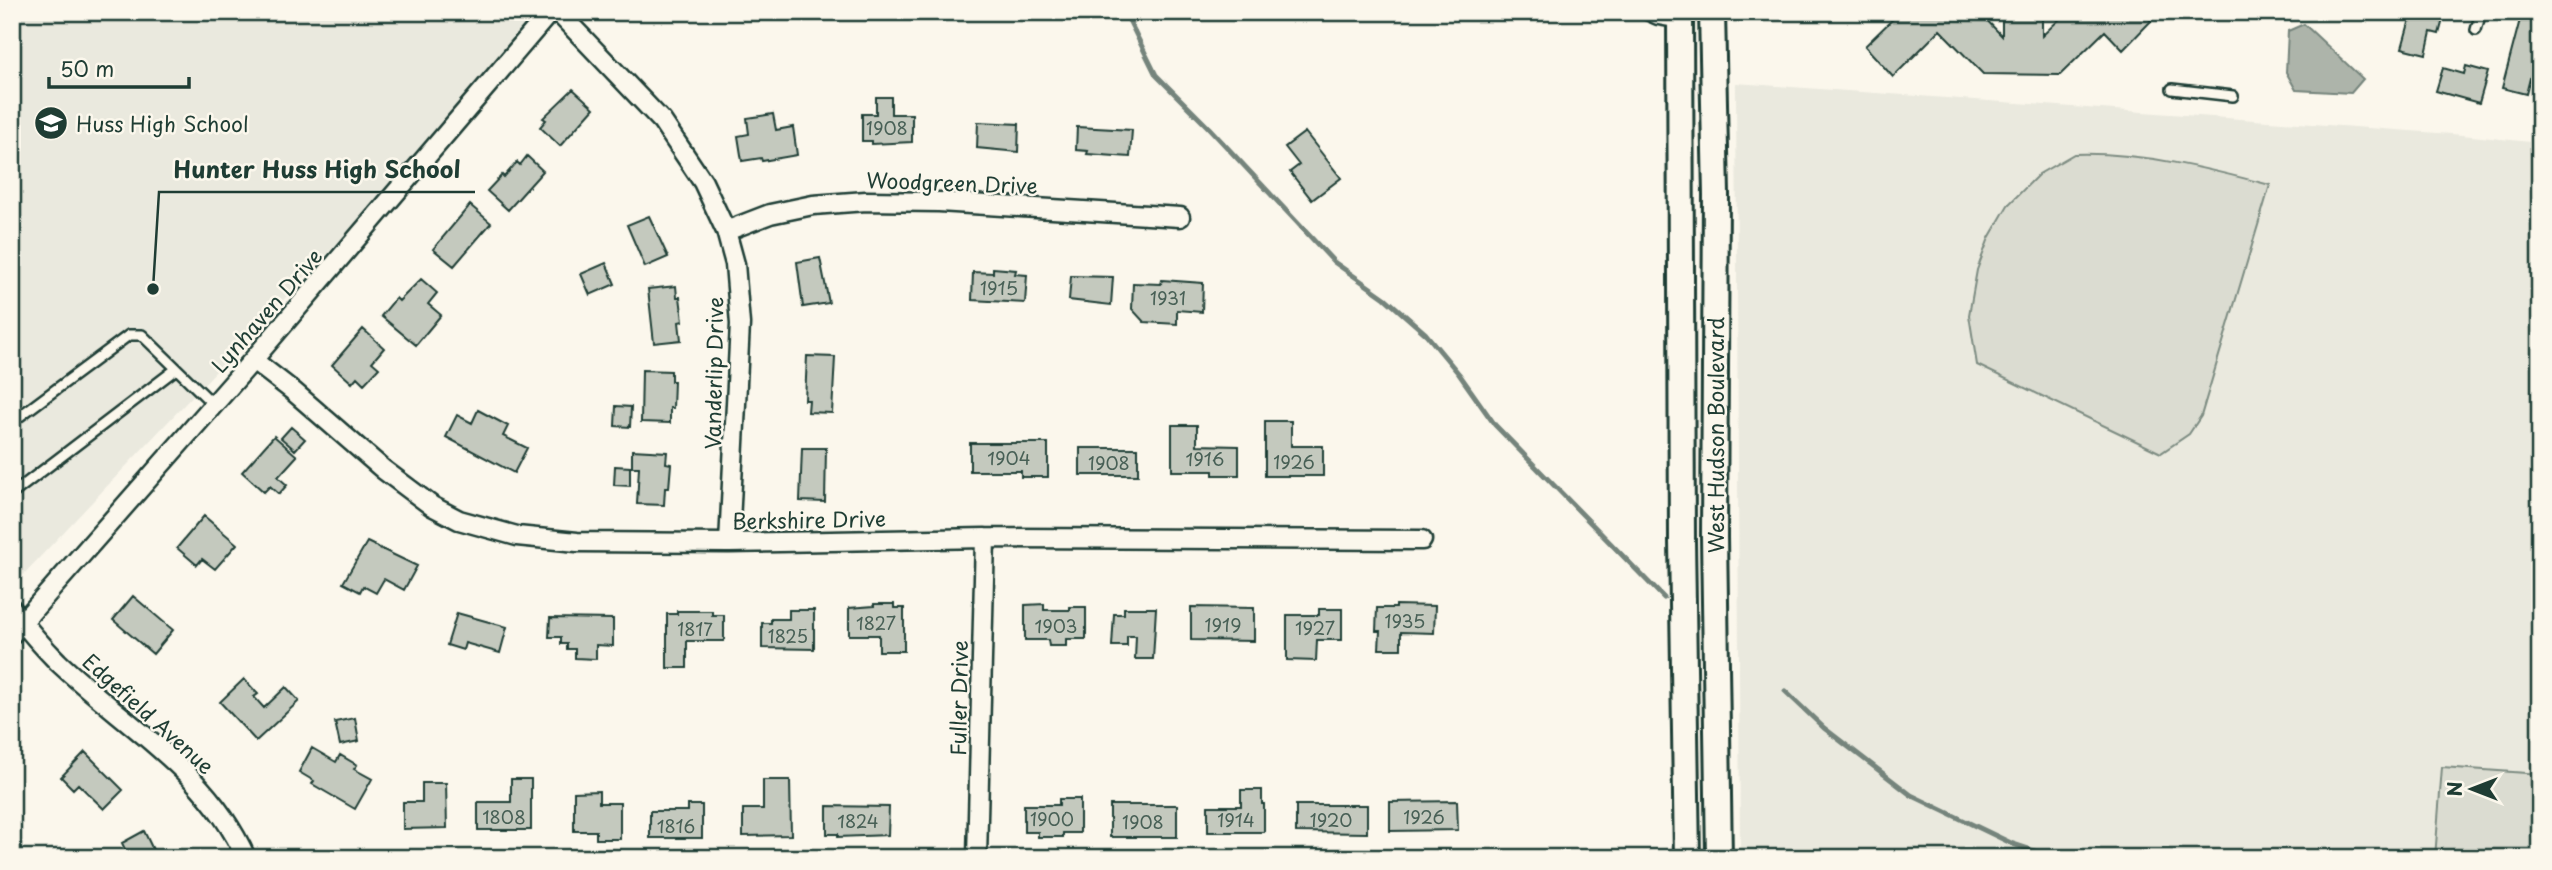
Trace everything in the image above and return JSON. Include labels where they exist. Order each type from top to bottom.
[{"type":"main road","name":"West Hudson Boulevard","points":[[1712,12],[1716,195],[1714,537],[1719,858]]},
{"type":"main road","name":"West Hudson Boulevard","points":[[1680,18],[1686,858]]},
{"type":"street","name":"Lynhaven Drive","points":[[16,622],[214,405],[550,12]]},
{"type":"street","name":"Vanderlip Drive","points":[[558,12],[662,121],[703,182],[726,230],[735,264],[740,324],[729,543]]},
{"type":"street","name":"Woodgreen Drive","points":[[726,230],[770,214],[813,205],[866,201],[939,202],[1180,217]]},
{"type":"street","name":"Berkshire Drive","points":[[253,360],[293,391],[384,471],[432,506],[459,520],[517,536],[577,542],[729,543],[985,538],[1422,540]]},
{"type":"street","name":"Fuller Drive","points":[[977,858],[985,538]]},
{"type":"street","name":"Edgefield Avenue","points":[[16,622],[191,777],[226,821],[246,858]]},
{"type":"lane","points":[[1641,12],[1656,19],[1680,18]]},
{"type":"lane","points":[[2476,30],[2481,12]]},
{"type":"lane","points":[[2172,89],[2233,96]]},
{"type":"lane","points":[[12,422],[129,335],[142,335],[214,405]]},
{"type":"lane","points":[[12,494],[176,369]]},
{"type":"shaded area","points":[[12,12],[556,12],[22,576],[12,565]]},
{"type":"shaded area","points":[[2304,24],[2363,79],[2351,93],[2296,90],[2286,72],[2288,31]]},
{"type":"shaded area","points":[[1736,83],[2452,134],[2540,143],[2540,858],[1740,858]]},
{"type":"shaded area","points":[[2074,154],[2149,158],[2270,185],[2201,416],[2189,434],[2161,453],[1977,365],[1969,315],[1977,270],[1989,238],[2008,205],[2039,174]]},
{"type":"shaded area","points":[[2442,767],[2540,774],[2540,858],[2435,858]]},
{"type":"building","points":[[1900,12],[1979,12],[2002,36],[2002,12],[2042,12],[2042,36],[2067,12],[2143,12],[2151,21],[2123,50],[2105,31],[2060,75],[1983,74],[1940,30],[1893,77],[1865,46]]},
{"type":"building","points":[[2412,12],[2445,12],[2439,34],[2431,32],[2426,54],[2402,48]]},
{"type":"building","points":[[2522,12],[2540,12],[2540,39],[2526,94],[2502,88]]},
{"type":"building","points":[[2466,66],[2488,72],[2479,103],[2436,91],[2443,68],[2464,74]]},
{"type":"building","points":[[573,89],[594,108],[560,146],[540,127],[546,120],[543,118]]},
{"type":"building","points":[[876,97],[891,97],[891,114],[912,114],[912,142],[872,144],[872,141],[862,141],[862,114],[876,114]]},
{"type":"building","points":[[773,114],[776,130],[793,127],[797,155],[762,161],[761,158],[742,161],[738,136],[749,134],[747,118]]},
{"type":"building","points":[[978,122],[1019,124],[1018,152],[977,148]]},
{"type":"building","points":[[1077,127],[1132,130],[1130,157],[1087,154],[1088,151],[1076,150]]},
{"type":"building","points":[[1305,132],[1341,178],[1312,200],[1290,172],[1299,165],[1285,147]]},
{"type":"building","points":[[527,156],[543,171],[508,210],[487,191],[517,162],[520,165]]},
{"type":"building","points":[[470,205],[491,223],[454,266],[433,249]]},
{"type":"building","points":[[649,216],[668,257],[645,267],[627,225]]},
{"type":"building","points":[[820,258],[829,303],[803,307],[797,262]]},
{"type":"building","points":[[606,263],[615,284],[590,295],[581,274]]},
{"type":"building","points":[[993,268],[1016,270],[1015,274],[1027,275],[1025,303],[972,300],[973,272],[993,273]]},
{"type":"building","points":[[1071,276],[1113,277],[1111,305],[1069,300]]},
{"type":"building","points":[[421,279],[437,293],[428,304],[441,315],[416,345],[381,316],[396,298],[399,301]]},
{"type":"building","points":[[1162,280],[1203,283],[1202,312],[1177,310],[1177,324],[1144,322],[1132,309],[1133,283],[1161,284]]},
{"type":"building","points":[[676,286],[683,321],[679,322],[681,340],[654,343],[648,289]]},
{"type":"building","points":[[363,329],[384,348],[372,362],[379,368],[364,384],[357,377],[352,383],[332,365]]},
{"type":"building","points":[[807,356],[835,357],[832,413],[808,412],[809,400],[805,400]]},
{"type":"building","points":[[642,370],[671,371],[671,381],[674,381],[670,423],[641,422]]},
{"type":"building","points":[[616,406],[631,407],[630,427],[615,426]]},
{"type":"building","points":[[478,410],[508,426],[503,436],[527,448],[514,473],[446,437],[457,415],[472,423]]},
{"type":"building","points":[[1265,421],[1291,421],[1291,446],[1323,446],[1323,476],[1265,476]]},
{"type":"building","points":[[1172,425],[1197,425],[1197,445],[1239,446],[1239,475],[1213,475],[1213,471],[1172,471]]},
{"type":"building","points":[[291,427],[305,439],[295,450],[281,438]]},
{"type":"building","points":[[274,436],[297,456],[278,477],[287,485],[279,494],[270,486],[264,492],[242,472]]},
{"type":"building","points":[[970,443],[1048,443],[1048,477],[1021,477],[1021,471],[970,471]]},
{"type":"building","points":[[802,448],[826,448],[825,502],[800,501]]},
{"type":"building","points":[[1080,448],[1138,448],[1138,475],[1080,475]]},
{"type":"building","points":[[632,450],[667,452],[666,463],[671,464],[664,505],[637,504],[639,467],[632,467]]},
{"type":"building","points":[[615,466],[630,467],[630,486],[614,485]]},
{"type":"building","points":[[204,516],[237,544],[215,569],[202,559],[197,565],[177,548]]},
{"type":"building","points":[[367,542],[417,566],[404,590],[384,579],[376,593],[363,586],[360,592],[343,583]]},
{"type":"building","points":[[133,596],[173,630],[153,654],[113,620]]},
{"type":"building","points":[[894,604],[894,608],[904,608],[904,651],[879,651],[879,635],[849,635],[849,608]]},
{"type":"building","points":[[1044,604],[1044,610],[1086,607],[1086,639],[1066,639],[1066,646],[1049,646],[1048,640],[1025,640],[1025,605]]},
{"type":"building","points":[[1396,605],[1435,606],[1434,633],[1401,632],[1401,649],[1379,649],[1380,631],[1376,631],[1377,608],[1396,608]]},
{"type":"building","points":[[1191,607],[1254,608],[1254,641],[1191,640]]},
{"type":"building","points":[[1124,608],[1156,608],[1153,659],[1135,659],[1136,636],[1127,636],[1127,646],[1112,646],[1114,614],[1124,614]]},
{"type":"building","points":[[1319,609],[1342,609],[1342,640],[1317,640],[1316,661],[1287,660],[1287,615],[1319,615]]},
{"type":"building","points":[[789,610],[814,610],[814,649],[762,648],[762,623],[771,623],[771,619],[789,619]]},
{"type":"building","points":[[677,611],[712,611],[712,615],[724,615],[724,641],[687,641],[687,668],[667,668],[667,614],[677,614]]},
{"type":"building","points":[[457,613],[507,627],[500,653],[465,643],[463,650],[447,645]]},
{"type":"building","points":[[550,618],[613,619],[613,646],[596,645],[596,659],[575,658],[575,649],[567,649],[567,644],[561,644],[561,637],[549,637]]},
{"type":"building","points":[[244,679],[258,694],[254,697],[264,708],[286,687],[299,701],[256,741],[220,702]]},
{"type":"building","points":[[355,718],[359,741],[340,745],[335,722]]},
{"type":"building","points":[[312,748],[336,762],[340,755],[357,765],[354,769],[372,779],[355,809],[312,784],[314,781],[299,772]]},
{"type":"building","points":[[85,752],[123,790],[104,809],[78,784],[73,789],[61,777]]},
{"type":"building","points":[[511,779],[531,779],[531,830],[478,830],[478,802],[511,802]]},
{"type":"building","points":[[763,780],[790,780],[791,835],[743,836],[743,809],[763,809]]},
{"type":"building","points":[[422,783],[446,783],[447,828],[403,829],[403,802],[422,802]]},
{"type":"building","points":[[1241,790],[1262,790],[1264,832],[1208,832],[1208,806],[1241,806]]},
{"type":"building","points":[[599,791],[599,803],[620,803],[620,839],[596,839],[596,831],[574,831],[574,792]]},
{"type":"building","points":[[1059,799],[1080,799],[1080,833],[1063,833],[1063,837],[1038,837],[1038,832],[1024,832],[1024,805],[1059,805]]},
{"type":"building","points":[[1457,801],[1458,830],[1390,831],[1390,802]]},
{"type":"building","points":[[688,805],[702,805],[702,838],[650,838],[650,811],[688,811]]},
{"type":"building","points":[[1110,805],[1177,805],[1177,837],[1110,837]]},
{"type":"building","points":[[1296,805],[1367,805],[1367,833],[1296,832]]},
{"type":"building","points":[[827,806],[889,807],[888,835],[838,837],[838,834],[827,834]]},
{"type":"building","points":[[144,831],[157,858],[129,858],[122,843]]},
{"type":"waterway","points":[[1125,12],[1156,75],[1334,262],[1385,298],[1426,334],[1459,374],[1495,425],[1664,598]]},
{"type":"waterway","points":[[1785,691],[1824,728],[1911,795],[2013,844],[2056,858]]},
{"type":"place","name":"Huss High School","points":[[51,123]]},
{"type":"place","name":"Hunter Huss High School","points":[[153,289]]}]
